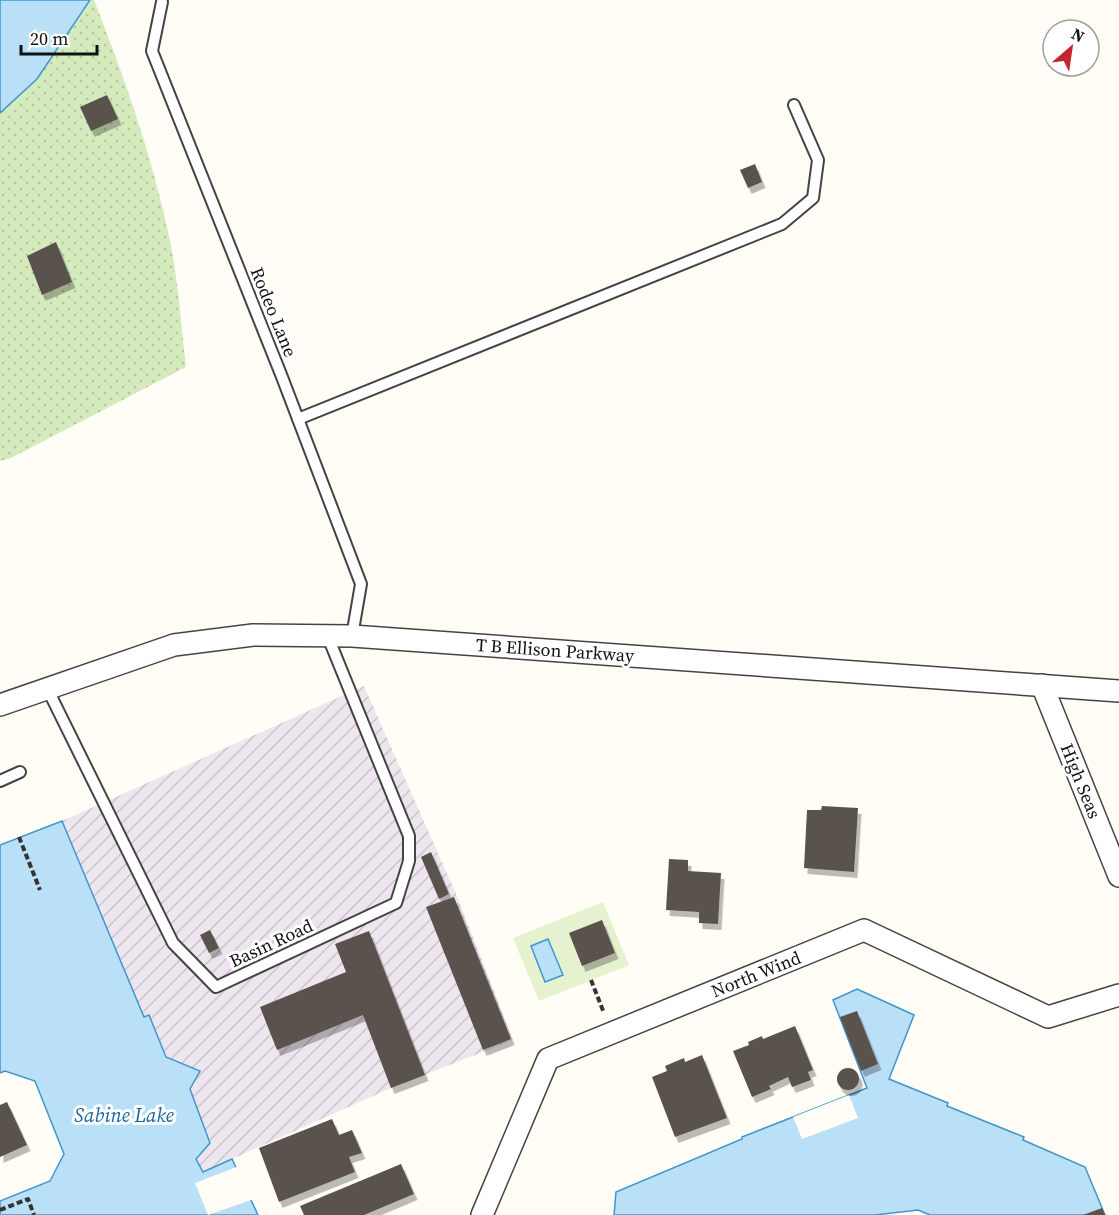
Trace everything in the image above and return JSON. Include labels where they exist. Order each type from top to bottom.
[{"type":"street","name":"T B Ellison Parkway","points":[[0,705],[174,645],[253,636],[352,636],[1119,690]]},
{"type":"street","name":"High Seas","points":[[1041,685],[1119,876]]},
{"type":"street","name":"North Wind","points":[[482,1215],[548,1059],[864,930],[1048,1017],[1119,995]]},
{"type":"lane","name":"Rodeo Lane","points":[[162,2],[152,51],[361,584],[352,636]]},
{"type":"lane","points":[[298,419],[782,225],[813,198],[818,160],[794,105]]},
{"type":"lane","name":"Basin Road","points":[[48,688],[173,943],[216,987],[396,903],[409,861],[409,836],[328,637]]},
{"type":"lane","points":[[0,781],[20,772]]},
{"type":"path","points":[[19,837],[40,890]]},
{"type":"path","points":[[591,981],[612,1033]]},
{"type":"path","points":[[0,1210],[27,1199],[34,1215]]},
{"type":"shaded area","points":[[364,686],[457,896],[513,1040],[391,1088],[203,1172],[196,1158],[210,1143],[190,1088],[166,1057],[159,1042],[154,1044],[62,821]]},
{"type":"green space","points":[[90,0],[94,0],[116,58],[136,116],[162,206],[177,285],[186,367],[11,458],[0,461],[0,113],[37,79]]},
{"type":"green space","points":[[603,902],[629,965],[539,1001],[513,938]]},
{"type":"water","points":[[0,0],[90,0],[37,79],[0,113]]},
{"type":"water","name":"Sabine Lake","points":[[62,821],[144,1017],[149,1015],[166,1057],[200,1071],[190,1089],[210,1143],[196,1159],[203,1172],[232,1159],[258,1215],[0,1215],[0,1201],[50,1181],[64,1154],[35,1081],[5,1071],[0,1073],[0,845]]},
{"type":"water","points":[[548,939],[563,975],[545,982],[531,946]]},
{"type":"water","points":[[857,989],[914,1015],[889,1079],[948,1103],[947,1106],[1024,1137],[1023,1140],[1085,1167],[1105,1215],[930,1215],[918,1210],[875,1215],[614,1215],[616,1192],[742,1139],[742,1137],[867,1088],[833,1000]]},
{"type":"pier","points":[[849,1095],[858,1118],[802,1139],[793,1117]]},
{"type":"pier","points":[[239,1166],[254,1199],[208,1215],[195,1183]]},
{"type":"building","points":[[107,95],[118,119],[91,131],[80,107]]},
{"type":"building","points":[[755,164],[762,182],[748,188],[740,170]]},
{"type":"building","points":[[56,242],[72,282],[42,295],[27,256]]},
{"type":"building","points":[[822,806],[858,808],[854,872],[804,868],[807,810],[821,810]]},
{"type":"building","points":[[431,852],[449,894],[439,899],[421,857]]},
{"type":"building","points":[[669,859],[688,860],[688,871],[721,873],[718,924],[699,923],[699,912],[666,910]]},
{"type":"building","points":[[454,897],[511,1039],[483,1050],[426,907]]},
{"type":"building","points":[[602,920],[615,953],[582,966],[569,933]]},
{"type":"building","points":[[210,930],[219,948],[209,953],[200,935]]},
{"type":"building","points":[[369,931],[425,1075],[391,1088],[363,1015],[277,1050],[260,1007],[346,972],[335,944]]},
{"type":"building","points":[[857,1011],[878,1064],[861,1071],[840,1017]]},
{"type":"building","points":[[795,1026],[813,1070],[808,1072],[811,1080],[792,1087],[788,1077],[769,1086],[771,1089],[752,1097],[733,1051],[749,1045],[748,1042],[762,1036],[763,1039]]},
{"type":"building","points":[[702,1055],[727,1118],[675,1137],[652,1077],[667,1071],[665,1066],[684,1058],[685,1062]]},
{"type":"building","points":[[844,1068],[852,1068],[859,1075],[859,1083],[852,1090],[844,1090],[837,1083],[837,1075]]},
{"type":"building","points":[[7,1102],[27,1145],[0,1157],[0,1105]]},
{"type":"building","points":[[332,1119],[339,1135],[352,1130],[362,1153],[349,1157],[355,1172],[279,1202],[259,1148]]},
{"type":"building","points":[[401,1164],[414,1194],[364,1215],[304,1215],[300,1206]]},
{"type":"building","points":[[1102,1208],[1105,1215],[1083,1215]]}]
